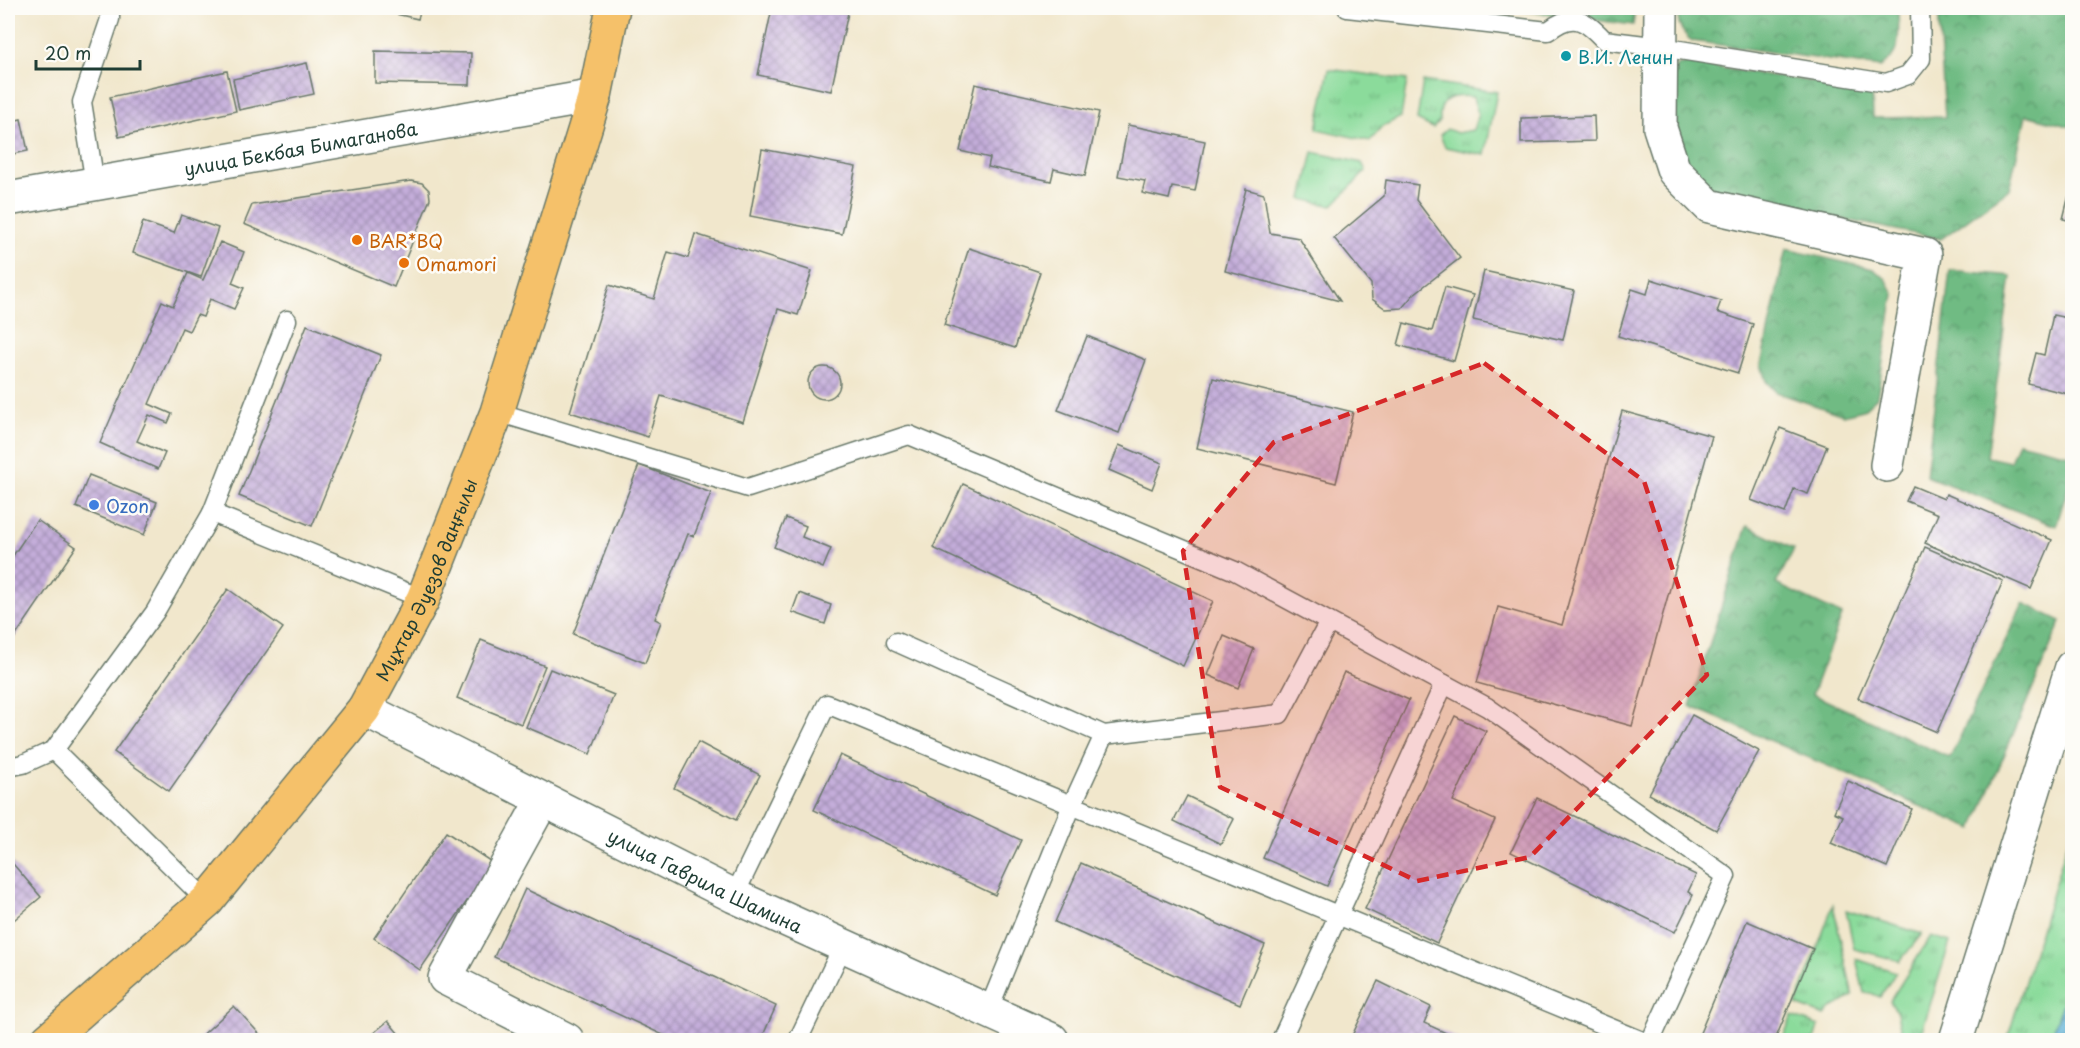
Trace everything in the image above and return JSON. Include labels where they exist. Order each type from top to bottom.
[{"type":"main road","name":"Мұхтар Әуезов даңғылы","points":[[48,1041],[207,901],[364,709],[423,599],[497,412],[595,96],[613,8]]},
{"type":"street","points":[[1661,8],[1660,128],[1674,171],[1709,206],[1925,255],[1887,465]]},
{"type":"street","name":"улица Бекбая Бимаганова","points":[[8,200],[595,96]]},
{"type":"street","points":[[1956,1041],[2073,667]]},
{"type":"street","name":"улица Гаврила Шамина","points":[[364,709],[542,801],[734,896],[1052,1041]]},
{"type":"street","points":[[542,801],[445,978],[567,1041]]},
{"type":"lane","points":[[95,184],[82,102],[111,19],[110,8]]},
{"type":"lane","points":[[1347,8],[1548,31],[1561,21],[1576,19],[1591,26],[1604,40],[1661,46],[1886,83],[1908,75],[1921,59],[1920,8]]},
{"type":"lane","points":[[8,766],[23,764],[54,750],[155,612],[212,513],[287,320]]},
{"type":"lane","points":[[497,412],[748,488],[909,435],[1235,572],[1487,707],[1726,876],[1651,1041]]},
{"type":"lane","points":[[212,513],[423,599]]},
{"type":"lane","points":[[896,642],[1104,735],[1280,714],[1329,622]]},
{"type":"lane","points":[[1281,1041],[1444,684]]},
{"type":"lane","points":[[734,896],[827,704],[1640,1041]]},
{"type":"lane","points":[[988,1011],[1072,805],[1104,735]]},
{"type":"lane","points":[[54,750],[207,901]]},
{"type":"lane","points":[[798,1041],[843,946]]},
{"type":"highlighted area","points":[[1484,363],[1644,481],[1707,675],[1530,857],[1417,881],[1220,787],[1183,551],[1274,442]]},
{"type":"green space","points":[[1502,8],[1635,8],[1633,25]]},
{"type":"green space","points":[[1678,8],[1898,8],[1898,41],[1893,56],[1880,67],[1692,41],[1680,26]]},
{"type":"green space","points":[[1938,8],[2072,8],[2072,127],[2026,115],[2009,189],[1941,239],[1728,196],[1702,182],[1690,169],[1679,143],[1673,73],[1677,66],[1688,63],[1872,91],[1873,118],[1945,117]]},
{"type":"green space","points":[[1329,69],[1407,80],[1401,117],[1383,126],[1370,141],[1317,129]]},
{"type":"green space","points":[[1423,81],[1497,92],[1485,155],[1445,147],[1440,135],[1447,129],[1457,133],[1473,130],[1478,114],[1473,97],[1459,96],[1448,99],[1441,107],[1440,121],[1433,128],[1417,120]]},
{"type":"green space","points":[[1313,152],[1362,163],[1366,171],[1332,206],[1302,199]]},
{"type":"green space","points":[[1786,249],[1873,269],[1886,279],[1894,294],[1877,397],[1863,410],[1843,415],[1776,392],[1766,381],[1761,365]]},
{"type":"green space","points":[[1950,270],[2011,276],[1987,457],[2010,462],[2018,442],[2072,455],[2072,475],[2056,526],[1926,476]]},
{"type":"green space","points":[[1747,526],[1794,549],[1776,584],[1842,615],[1812,694],[1950,758],[2023,603],[2061,621],[1973,829],[1690,706]]},
{"type":"green space","points":[[2072,828],[2072,978],[2050,1040],[2007,1040]]},
{"type":"green space","points":[[1833,905],[1853,996],[1831,1009],[1825,1016],[1796,1005]]},
{"type":"green space","points":[[1846,910],[1922,934],[1900,961],[1854,949]]},
{"type":"green space","points":[[1931,936],[1950,942],[1919,1040],[1903,1040],[1897,1013],[1890,1001]]},
{"type":"green space","points":[[1856,959],[1896,972],[1880,997],[1864,993]]},
{"type":"green space","points":[[1792,1016],[1819,1026],[1815,1040],[1782,1040]]},
{"type":"water","points":[[2072,978],[2072,1040],[2050,1040]]},
{"type":"building","points":[[370,8],[421,8],[418,19]]},
{"type":"building","points":[[772,8],[849,8],[831,91],[758,75]]},
{"type":"building","points":[[375,51],[471,53],[470,85],[375,83]]},
{"type":"building","points":[[307,63],[314,94],[239,110],[233,79]]},
{"type":"building","points":[[227,71],[236,111],[119,137],[110,97]]},
{"type":"building","points":[[975,84],[1099,112],[1085,176],[1054,169],[1051,181],[988,167],[990,158],[960,151]]},
{"type":"building","points":[[1594,116],[1595,141],[1521,143],[1521,118]]},
{"type":"building","points":[[21,119],[28,151],[8,155],[8,122]]},
{"type":"building","points":[[1128,125],[1205,141],[1195,191],[1172,187],[1169,199],[1142,193],[1145,181],[1118,176]]},
{"type":"building","points":[[762,149],[856,167],[842,234],[750,216]]},
{"type":"building","points":[[1386,180],[1418,185],[1416,200],[1460,258],[1414,294],[1402,308],[1386,309],[1372,299],[1371,284],[1334,238],[1384,196]]},
{"type":"building","points":[[411,181],[422,183],[429,190],[430,199],[394,287],[244,224],[252,205]]},
{"type":"building","points":[[2072,183],[2072,221],[2063,219]]},
{"type":"building","points":[[1246,189],[1264,194],[1270,233],[1299,238],[1340,301],[1225,271]]},
{"type":"building","points":[[181,215],[218,228],[201,277],[133,253],[143,222],[174,233]]},
{"type":"building","points":[[695,234],[812,271],[798,315],[778,309],[743,422],[661,396],[648,437],[570,412],[609,285],[654,299],[668,252],[688,258]]},
{"type":"building","points":[[220,242],[244,252],[232,283],[244,288],[234,309],[210,299],[203,317],[197,315],[189,331],[182,328],[149,404],[172,414],[168,423],[149,415],[137,441],[165,453],[158,469],[100,443],[162,301],[173,306],[188,273],[203,280]]},
{"type":"building","points":[[969,248],[1040,272],[1015,348],[944,325]]},
{"type":"building","points":[[1484,271],[1574,291],[1563,340],[1473,320]]},
{"type":"building","points":[[1651,279],[1721,301],[1717,312],[1753,324],[1738,373],[1618,336],[1632,289],[1647,294]]},
{"type":"building","points":[[1445,287],[1473,295],[1454,361],[1398,345],[1404,323],[1432,331]]},
{"type":"building","points":[[2053,315],[2072,319],[2072,395],[2028,384],[2036,353],[2044,355]]},
{"type":"building","points":[[307,325],[381,355],[312,526],[239,496]]},
{"type":"building","points":[[1087,336],[1146,360],[1119,433],[1058,410]]},
{"type":"building","points":[[824,367],[836,371],[840,383],[836,395],[824,399],[812,395],[808,383],[812,371]]},
{"type":"building","points":[[1213,378],[1353,412],[1336,483],[1197,448]]},
{"type":"building","points":[[1622,411],[1712,436],[1632,726],[1477,683],[1498,607],[1562,625]]},
{"type":"building","points":[[1780,428],[1827,446],[1808,494],[1794,489],[1785,513],[1751,500]]},
{"type":"building","points":[[1119,445],[1162,463],[1152,489],[1109,470]]},
{"type":"building","points":[[639,465],[711,493],[694,536],[688,534],[655,619],[661,622],[645,663],[573,634]]},
{"type":"building","points":[[89,475],[157,502],[144,535],[76,507]]},
{"type":"building","points":[[963,484],[1213,601],[1183,666],[933,548]]},
{"type":"building","points":[[1913,486],[1944,499],[1946,494],[2052,540],[2031,589],[1925,543],[1938,514],[1906,501]]},
{"type":"building","points":[[786,518],[806,526],[802,537],[831,549],[823,568],[774,547]]},
{"type":"building","points":[[37,520],[76,547],[8,647],[8,563]]},
{"type":"building","points":[[1925,547],[2003,581],[1937,732],[1858,698]]},
{"type":"building","points":[[228,589],[283,628],[169,791],[114,752]]},
{"type":"building","points":[[799,593],[831,605],[825,624],[792,612]]},
{"type":"building","points":[[1224,636],[1254,649],[1238,688],[1208,675]]},
{"type":"building","points":[[481,640],[545,666],[521,724],[457,698]]},
{"type":"building","points":[[550,669],[614,695],[590,754],[526,727]]},
{"type":"building","points":[[1344,672],[1409,700],[1327,886],[1263,858]]},
{"type":"building","points":[[1692,715],[1759,751],[1716,830],[1649,794]]},
{"type":"building","points":[[1455,716],[1486,731],[1453,801],[1495,820],[1437,943],[1365,909]]},
{"type":"building","points":[[698,742],[760,775],[736,820],[674,788]]},
{"type":"building","points":[[840,755],[1021,840],[995,895],[814,810]]},
{"type":"building","points":[[1848,781],[1912,809],[1887,867],[1831,843],[1843,816],[1834,812]]},
{"type":"building","points":[[1187,796],[1234,819],[1221,844],[1174,821]]},
{"type":"building","points":[[1537,798],[1696,875],[1688,892],[1693,895],[1675,932],[1511,852]]},
{"type":"building","points":[[446,832],[493,863],[420,970],[374,938]]},
{"type":"building","points":[[8,858],[41,897],[8,925]]},
{"type":"building","points":[[1081,863],[1265,945],[1240,1004],[1055,922]]},
{"type":"building","points":[[525,889],[776,1006],[761,1040],[674,1040],[494,957]]},
{"type":"building","points":[[1747,921],[1813,949],[1775,1040],[1697,1040]]},
{"type":"building","points":[[1378,981],[1431,1007],[1424,1023],[1461,1040],[1350,1040]]},
{"type":"building","points":[[234,1006],[265,1040],[197,1040]]},
{"type":"building","points":[[388,1021],[404,1040],[365,1040]]},
{"type":"place","name":"В.И. Ленин","points":[[1566,56]]},
{"type":"place","name":"BAR*BQ","points":[[357,240]]},
{"type":"place","name":"Omamori","points":[[404,263]]},
{"type":"place","name":"Ozon","points":[[94,505]]}]
